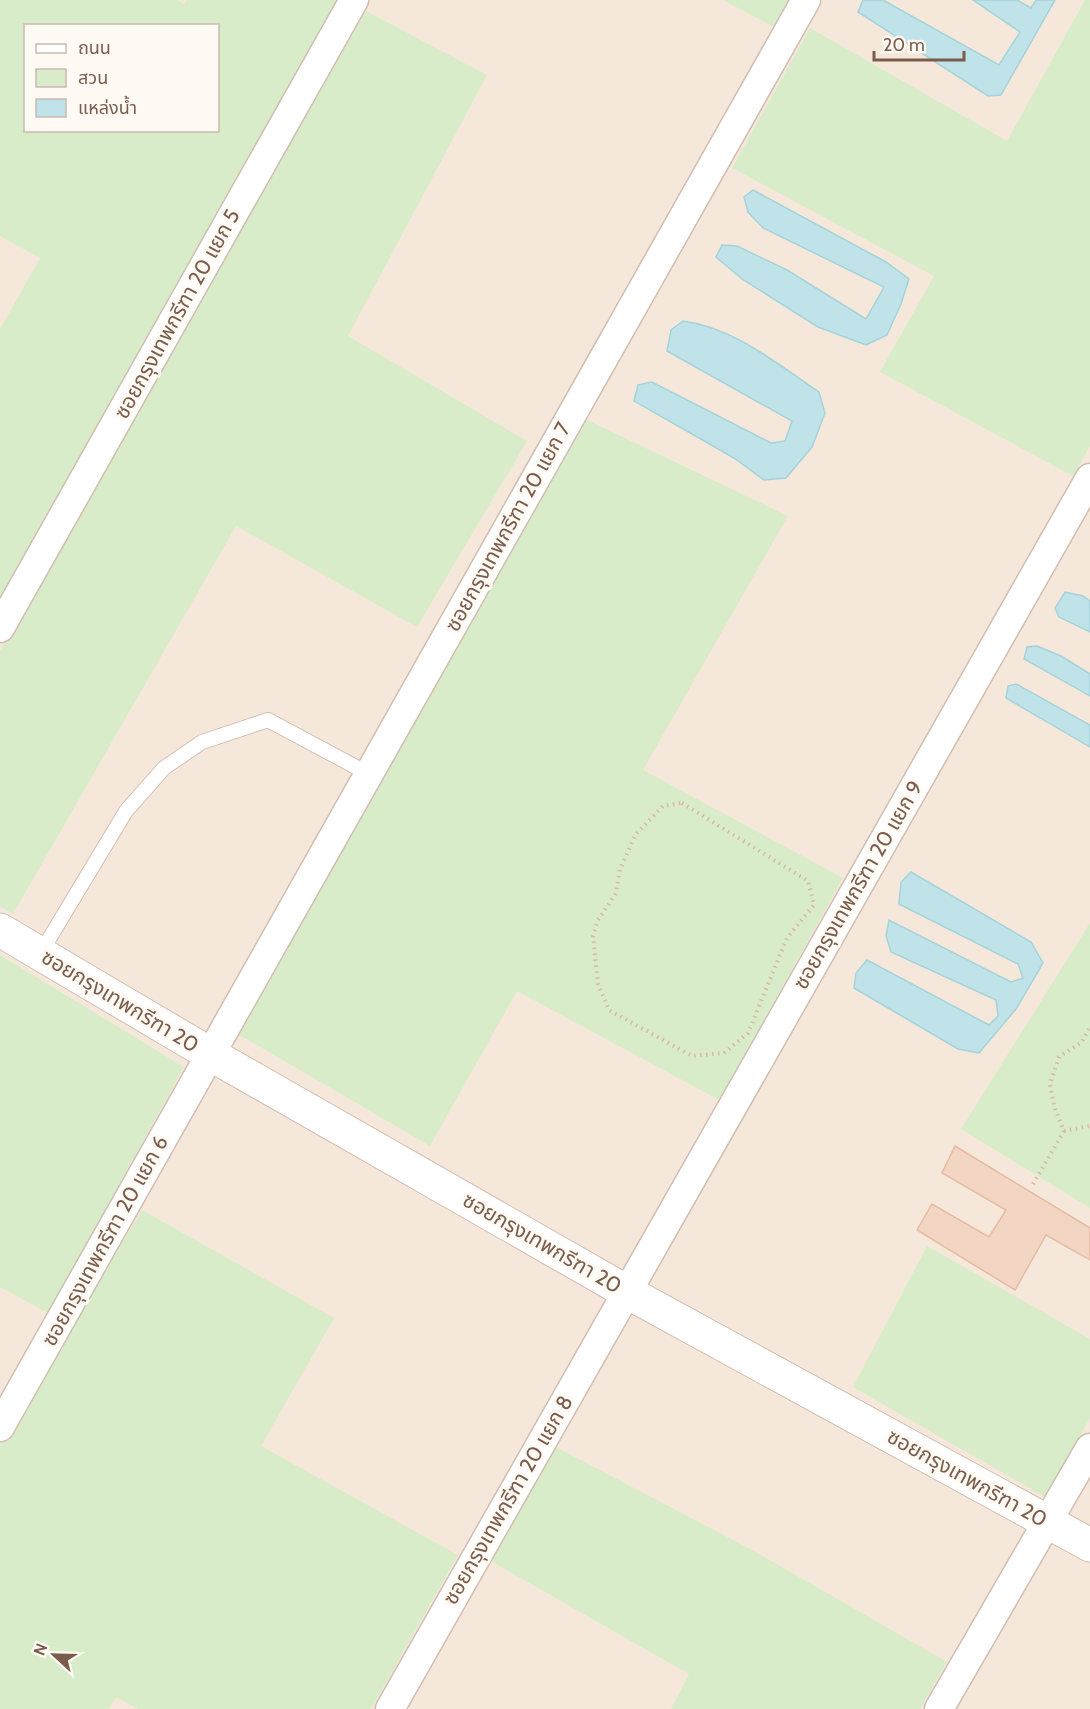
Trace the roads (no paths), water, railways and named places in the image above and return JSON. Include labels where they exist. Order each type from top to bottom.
[{"type":"street","name":"ซอยกรุงเทพกรีฑา 20 แยก 5","points":[[0,628],[354,0]]},
{"type":"street","name":"ซอยกรุงเทพกรีฑา 20 แยก 7","points":[[210,1054],[806,0]]},
{"type":"street","name":"ซอยกรุงเทพกรีฑา 20 แยก 9","points":[[627,1292],[1090,478]]},
{"type":"street","name":"ซอยกรุงเทพกรีฑา 20","points":[[0,930],[210,1054],[627,1292],[1090,1545]]},
{"type":"street","name":"ซอยกรุงเทพกรีฑา 20 แยก 6","points":[[0,1427],[210,1054]]},
{"type":"street","name":"ซอยกรุงเทพกรีฑา 20 แยก 8","points":[[390,1709],[627,1292]]},
{"type":"street","points":[[939,1709],[1090,1448]]},
{"type":"lane","points":[[40,954],[126,811],[164,768],[202,742],[268,720],[369,774]]},
{"type":"water","points":[[863,0],[883,0],[999,65],[1020,32],[973,0],[1017,0],[1031,8],[1036,0],[1055,0],[1001,95],[988,96],[858,12]]},
{"type":"water","points":[[753,190],[886,262],[909,279],[887,335],[866,345],[818,327],[742,279],[716,257],[722,245],[737,246],[787,270],[866,319],[884,287],[763,228],[748,212],[744,197]]},
{"type":"water","points":[[683,321],[702,325],[738,339],[819,392],[825,413],[812,447],[786,478],[764,480],[734,458],[634,401],[638,385],[652,382],[771,443],[785,441],[792,421],[667,351],[671,330]]},
{"type":"water","points":[[1065,592],[1083,596],[1090,601],[1090,632],[1059,617],[1055,608]]},
{"type":"water","points":[[1037,646],[1061,656],[1090,674],[1090,696],[1024,659],[1027,647]]},
{"type":"water","points":[[1016,684],[1090,725],[1090,747],[1006,698],[1008,686]]},
{"type":"water","points":[[911,872],[1031,942],[1043,963],[1016,1009],[979,1053],[958,1049],[854,988],[856,973],[867,960],[989,1025],[998,1016],[996,1000],[891,952],[886,936],[889,920],[1011,982],[1023,978],[1018,964],[899,904],[901,882]]}]
